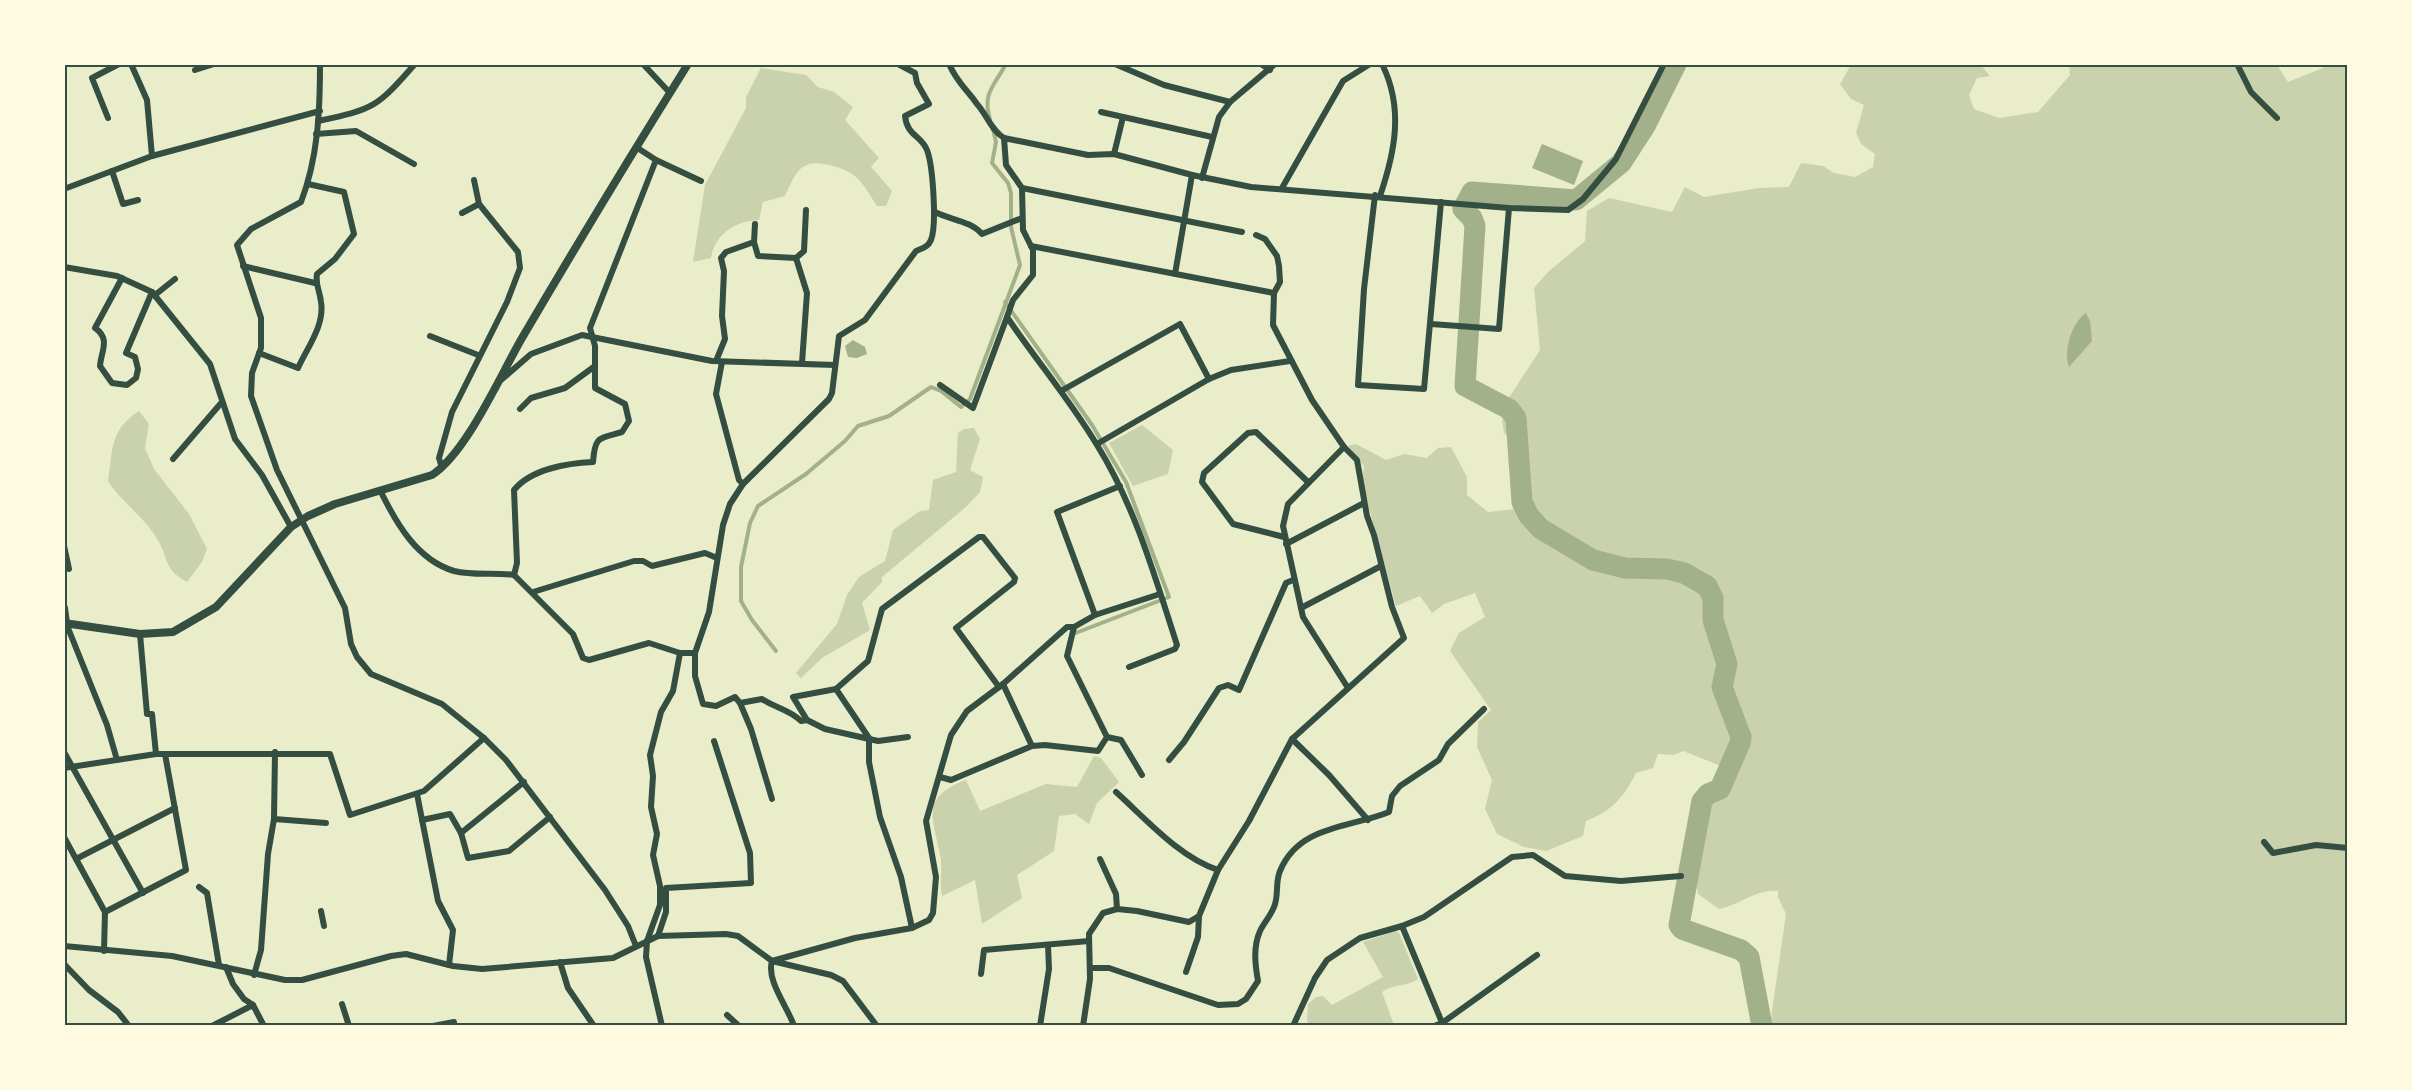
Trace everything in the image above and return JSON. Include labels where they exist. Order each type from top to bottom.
[{"type":"street","points":[[108,118],[92,78],[119,64]]},
{"type":"street","points":[[130,64],[147,100],[152,156]]},
{"type":"street","points":[[195,70],[214,64]]},
{"type":"street","points":[[320,64],[320,111],[308,184],[301,202],[251,229],[237,245],[261,318],[259,353],[252,372],[251,396],[277,470],[345,608],[351,644],[371,674],[442,704],[484,738],[524,782],[550,817],[620,913],[636,946]]},
{"type":"street","points":[[318,121],[362,112],[382,102],[415,64]]},
{"type":"street","points":[[643,64],[644,69],[670,93]]},
{"type":"street","points":[[65,623],[140,634],[173,632],[216,607],[291,527],[335,504],[432,475],[451,460],[636,147],[688,64]]},
{"type":"street","points":[[772,799],[752,729],[740,703],[735,697],[716,706],[703,704],[695,676],[695,653],[709,612],[723,525],[730,504],[743,484],[829,399],[832,393],[839,336],[865,320],[916,251],[927,247],[932,238],[935,212],[927,150],[906,128],[905,116],[929,104],[917,83],[915,73],[898,64]]},
{"type":"street","points":[[949,64],[958,84],[977,102],[996,133],[1004,138],[1088,155],[1114,154],[1202,178],[1251,187],[1509,208],[1568,210],[1583,199],[1616,159],[1664,64]]},
{"type":"street","points":[[1115,64],[1164,85],[1230,102]]},
{"type":"street","points":[[1261,64],[1273,67]]},
{"type":"street","points":[[1282,188],[1343,81],[1370,64]]},
{"type":"street","points":[[1382,64],[1393,96],[1396,121],[1394,149],[1378,196],[1364,289],[1358,385],[1424,389],[1441,202]]},
{"type":"street","points":[[2237,64],[2251,92],[2277,118]]},
{"type":"street","points":[[1202,178],[1219,117],[1230,102],[1273,67]]},
{"type":"street","points":[[64,189],[152,156],[320,111]]},
{"type":"street","points":[[1101,112],[1212,137]]},
{"type":"street","points":[[1114,154],[1123,117]]},
{"type":"street","points":[[316,134],[356,131],[414,164]]},
{"type":"street","points":[[940,385],[973,408],[1013,300],[1033,274],[1031,246],[1023,230],[1022,188],[1006,165],[1004,138]]},
{"type":"street","points":[[636,147],[656,160],[700,181]]},
{"type":"street","points":[[514,575],[517,563],[513,498],[519,484],[570,463],[593,462],[594,443],[597,439],[627,428],[629,413],[625,404],[595,388],[595,366],[590,328],[656,160]]},
{"type":"street","points":[[112,171],[123,204],[138,200]]},
{"type":"street","points":[[1175,274],[1191,175]]},
{"type":"street","points":[[442,468],[439,458],[452,412],[478,355],[518,278],[521,259],[519,252],[479,204],[474,180]]},
{"type":"street","points":[[259,353],[298,368],[320,323],[321,302],[315,283],[317,274],[335,259],[354,234],[344,192],[308,184]]},
{"type":"street","points":[[1022,188],[1242,232]]},
{"type":"street","points":[[462,213],[479,204]]},
{"type":"street","points":[[1431,324],[1499,329],[1509,208]]},
{"type":"street","points":[[755,224],[754,242],[758,256],[796,258],[804,251],[806,210]]},
{"type":"street","points":[[935,212],[956,222],[969,223],[982,234],[1022,218]]},
{"type":"street","points":[[1186,972],[1198,937],[1199,916],[1218,870],[1249,821],[1292,739],[1404,638],[1364,503],[1357,460],[1344,447],[1290,361],[1273,325],[1274,293],[1280,282],[1276,256],[1265,239],[1256,235]]},
{"type":"street","points":[[743,484],[739,480],[716,394],[719,362],[725,339],[722,316],[724,272],[721,258],[726,252],[754,242]]},
{"type":"street","points":[[1031,246],[1274,293]]},
{"type":"street","points":[[796,258],[807,293],[802,363]]},
{"type":"street","points":[[243,266],[315,283]]},
{"type":"street","points":[[64,267],[88,269],[122,278],[153,294],[210,364],[236,439],[262,475],[291,527]]},
{"type":"street","points":[[122,278],[95,328],[102,332],[106,343],[100,366],[112,382],[127,385],[136,378],[138,369],[135,357],[126,352],[153,294],[175,279]]},
{"type":"street","points":[[1007,317],[1097,444],[1120,486],[1160,588],[1177,645],[1175,649],[1129,667]]},
{"type":"street","points":[[1061,391],[1180,324],[1209,379]]},
{"type":"street","points":[[494,387],[531,354],[582,335],[719,362],[835,365]]},
{"type":"street","points":[[430,336],[478,355]]},
{"type":"street","points":[[1097,444],[1209,379],[1231,370],[1290,361]]},
{"type":"street","points":[[520,409],[531,398],[565,388],[595,366]]},
{"type":"street","points":[[173,459],[222,402]]},
{"type":"street","points":[[1308,482],[1256,432],[1248,433],[1204,473],[1202,482],[1233,524],[1285,541],[1364,503]]},
{"type":"street","points":[[1344,447],[1308,482],[1288,504],[1283,514],[1285,541],[1303,617],[1348,688]]},
{"type":"street","points":[[262,475],[277,470]]},
{"type":"street","points":[[1095,615],[1057,512],[1120,486]]},
{"type":"street","points":[[380,490],[404,531],[429,559],[454,571],[514,575],[573,634],[584,658],[589,660],[649,643],[680,653],[695,653]]},
{"type":"street","points":[[807,720],[793,697],[836,689],[868,661],[882,609],[979,537],[983,537],[1015,578],[1014,582],[956,628],[956,632],[1001,685],[1032,746]]},
{"type":"street","points":[[64,546],[69,569]]},
{"type":"street","points":[[533,592],[634,561],[643,561],[652,566],[705,553],[717,558]]},
{"type":"street","points":[[1301,608],[1381,566]]},
{"type":"street","points":[[1169,759],[1184,742],[1220,688],[1228,685],[1239,690],[1286,583],[1293,580]]},
{"type":"street","points":[[772,961],[855,938],[912,928],[926,922],[933,913],[936,877],[926,821],[951,735],[967,711],[1001,685],[1067,627],[1074,627],[1095,615],[1160,594]]},
{"type":"street","points":[[64,608],[65,623],[107,725],[117,760]]},
{"type":"street","points":[[1074,627],[1067,656],[1107,737]]},
{"type":"street","points":[[140,634],[147,714],[152,714],[156,754]]},
{"type":"street","points":[[663,1026],[649,974],[647,941],[660,905],[660,886],[653,855],[657,834],[651,807],[653,776],[651,755],[661,712],[673,691],[680,653]]},
{"type":"street","points":[[836,689],[869,738],[869,762],[880,817],[902,877],[912,928]]},
{"type":"street","points":[[740,703],[762,699],[770,705],[787,710],[801,721],[807,720],[833,731],[879,741],[908,737]]},
{"type":"street","points":[[1090,968],[1109,968],[1218,1005],[1238,1004],[1246,999],[1258,981],[1254,958],[1259,933],[1275,905],[1279,873],[1288,853],[1326,828],[1368,820],[1389,812],[1392,796],[1400,786],[1439,760],[1448,744],[1484,709]]},
{"type":"street","points":[[940,777],[951,780],[1032,746],[1045,744],[1098,751],[1107,737]]},
{"type":"street","points":[[1107,737],[1120,740],[1142,775]]},
{"type":"street","points":[[68,767],[165,753],[330,754],[350,815],[417,794],[484,738]]},
{"type":"street","points":[[1292,739],[1329,775],[1368,820]]},
{"type":"street","points":[[658,936],[666,912],[666,888],[750,883],[750,852],[714,741]]},
{"type":"street","points":[[64,752],[68,767],[143,893]]},
{"type":"street","points":[[254,975],[261,950],[274,819],[275,752]]},
{"type":"street","points":[[105,912],[186,870],[165,753]]},
{"type":"street","points":[[461,833],[524,782]]},
{"type":"street","points":[[1116,792],[1170,841],[1206,866],[1218,870]]},
{"type":"street","points":[[417,794],[438,901],[453,930],[449,965]]},
{"type":"street","points":[[76,859],[175,808]]},
{"type":"street","points":[[422,820],[450,814],[461,833],[468,858],[509,851],[550,817]]},
{"type":"street","points":[[274,819],[326,823]]},
{"type":"street","points":[[64,837],[105,912],[104,951]]},
{"type":"street","points":[[2264,842],[2273,853],[2316,845],[2348,848]]},
{"type":"street","points":[[1293,1026],[1315,978],[1327,960],[1360,938],[1402,926],[1449,902],[1512,857],[1533,855],[1565,876],[1621,881],[1681,876]]},
{"type":"street","points":[[1100,859],[1116,894],[1116,909]]},
{"type":"street","points":[[199,887],[207,893],[223,966],[244,999],[253,1005],[264,1026]]},
{"type":"street","points":[[1083,1026],[1090,968],[1089,934],[1103,914],[1116,909],[1137,910],[1189,922],[1199,916]]},
{"type":"street","points":[[321,911],[324,926]]},
{"type":"street","points":[[1402,926],[1440,1025],[1537,955]]},
{"type":"street","points":[[64,946],[172,956],[254,975],[302,980],[406,954],[449,965],[482,969],[613,958],[658,936],[704,933],[738,936],[772,961],[831,975],[843,981],[878,1026]]},
{"type":"street","points":[[981,974],[984,950],[1089,941]]},
{"type":"street","points":[[1041,1026],[1049,969],[1048,945]]},
{"type":"street","points":[[772,961],[770,968],[775,984],[794,1026]]},
{"type":"street","points":[[560,962],[568,988],[594,1026]]},
{"type":"street","points":[[64,964],[89,990],[118,1012],[129,1026]]},
{"type":"street","points":[[342,1004],[349,1026]]},
{"type":"street","points":[[212,1026],[253,1005]]},
{"type":"street","points":[[727,1015],[739,1026]]},
{"type":"street","points":[[433,1026],[454,1022]]},
{"type":"shaded area","points":[[1851,65],[1981,65],[1990,76],[1977,78],[1969,95],[1974,109],[1999,118],[2038,112],[2070,75],[2069,65],[2277,65],[2288,82],[2330,65],[2347,65],[2347,1025],[1770,1025],[1786,914],[1778,897],[1778,891],[1756,894],[1719,909],[1698,894],[1694,871],[1705,803],[1730,782],[1721,766],[1683,751],[1674,755],[1658,754],[1653,768],[1636,773],[1627,789],[1610,808],[1586,821],[1583,836],[1546,851],[1524,847],[1497,834],[1485,809],[1492,780],[1477,747],[1478,722],[1491,710],[1450,651],[1459,633],[1485,617],[1475,593],[1444,604],[1432,613],[1420,596],[1396,606],[1362,481],[1364,466],[1348,446],[1356,444],[1386,460],[1404,454],[1427,458],[1438,448],[1451,447],[1467,477],[1467,495],[1488,512],[1514,509],[1514,444],[1504,433],[1501,410],[1540,350],[1534,288],[1548,272],[1585,241],[1587,211],[1609,198],[1672,212],[1685,187],[1704,197],[1759,188],[1789,187],[1801,163],[1823,166],[1834,173],[1855,177],[1873,167],[1875,154],[1861,144],[1856,133],[1864,105],[1851,99],[1840,84]]},
{"type":"shaded area","points":[[761,68],[806,75],[818,87],[834,92],[853,107],[845,120],[879,158],[871,167],[892,191],[886,206],[877,206],[853,174],[819,163],[805,166],[796,174],[785,196],[763,202],[759,220],[734,226],[717,242],[711,258],[693,262],[705,185],[746,108],[746,97]]},
{"type":"shaded area","points":[[1542,144],[1583,161],[1574,185],[1532,168]]},
{"type":"shaded area","points":[[2086,313],[2090,321],[2092,341],[2069,367],[2067,354],[2072,331]]},
{"type":"shaded area","points":[[853,340],[865,347],[867,354],[857,358],[848,357],[845,346]]},
{"type":"shaded area","points":[[139,411],[149,424],[145,448],[154,469],[189,514],[207,549],[202,562],[187,582],[174,573],[154,533],[108,481],[114,441],[123,425]]},
{"type":"shaded area","points":[[1142,425],[1173,450],[1168,474],[1133,486],[1109,443]]},
{"type":"shaded area","points":[[974,428],[980,439],[970,470],[983,477],[980,492],[966,507],[882,577],[882,582],[862,603],[870,630],[822,658],[801,678],[796,673],[837,624],[847,595],[859,577],[885,561],[893,530],[920,511],[929,510],[933,480],[956,472],[958,433],[964,429]]},
{"type":"shaded area","points":[[1094,756],[1101,758],[1119,782],[1097,803],[1089,824],[1075,814],[1059,816],[1054,851],[1017,875],[1022,898],[982,924],[975,880],[942,896],[941,859],[934,829],[933,809],[942,793],[966,780],[980,811],[1046,784],[1077,787]]},
{"type":"shaded area","points":[[1395,931],[1399,933],[1418,979],[1382,992],[1394,1025],[1309,1025],[1308,1004],[1316,997],[1323,996],[1332,1005],[1383,977],[1363,942]]},
{"type":"waterway","points":[[990,119],[988,96],[1006,64]]},
{"type":"waterway","points":[[1676,64],[1645,126],[1621,163],[1576,200],[1472,192],[1463,209],[1472,218],[1475,226],[1465,386],[1509,409],[1516,418],[1522,502],[1529,516],[1541,529],[1593,560],[1625,568],[1667,569],[1684,573],[1707,586],[1713,598],[1713,620],[1727,664],[1722,687],[1741,737],[1720,789],[1708,794],[1702,801],[1679,925],[1682,929],[1741,950],[1749,957],[1762,1026]]},
{"type":"waterway","points":[[776,651],[752,620],[741,601],[741,567],[750,523],[758,506],[806,474],[845,441],[858,426],[889,416],[931,387],[941,391],[961,407],[970,399],[1020,265],[1011,227],[1011,193],[1008,183],[992,163],[996,142],[993,129]]},
{"type":"waterway","points":[[1005,302],[1092,425],[1126,482],[1169,597],[1073,634]]}]
